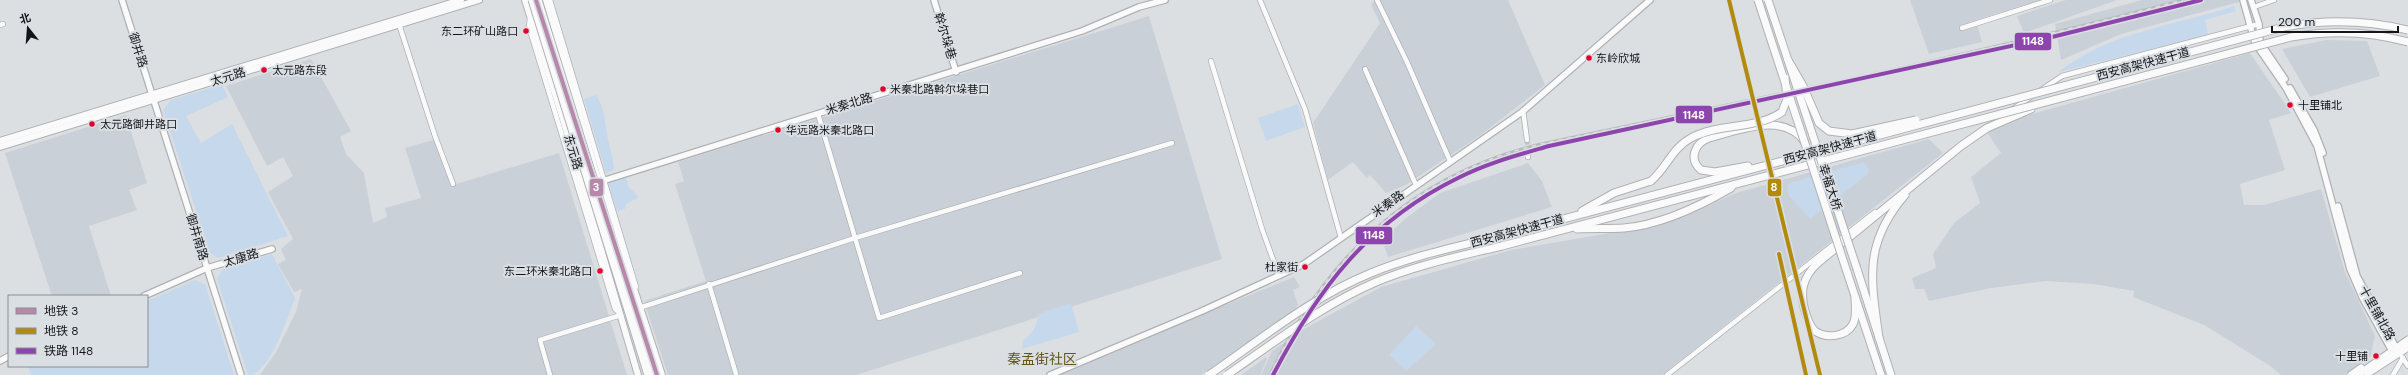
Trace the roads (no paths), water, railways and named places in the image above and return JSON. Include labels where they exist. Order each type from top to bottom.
[{"type":"main road","name":"太元路","points":[[0,147],[461,0]]},
{"type":"main road","name":"太元路","points":[[0,141],[153,98],[479,0]]},
{"type":"main road","name":"东元路","points":[[525,0],[580,187],[621,315],[638,375]]},
{"type":"main road","points":[[532,0],[644,353],[655,375]]},
{"type":"main road","points":[[538,0],[644,353],[646,375]]},
{"type":"main road","name":"东元路","points":[[546,0],[602,181],[638,308],[662,375]]},
{"type":"main road","name":"幸福大桥","points":[[1758,0],[1785,78],[1881,375]]},
{"type":"main road","name":"幸福大桥","points":[[1768,0],[1891,375]]},
{"type":"main road","name":"西安高架快速干道","points":[[1209,375],[1309,306],[1369,273],[1417,257],[1820,151],[1985,105],[2293,25],[2327,21],[2353,21],[2408,30]]},
{"type":"main road","name":"西安高架快速干道","points":[[1227,375],[1315,314],[1361,289],[1393,275],[2080,92],[2303,35],[2359,33],[2408,42]]},
{"type":"main road","points":[[1788,60],[1803,86],[1819,123],[1824,129],[1839,134],[1861,132],[1985,105]]},
{"type":"main road","points":[[1574,216],[1614,193],[1651,181],[1675,151],[1691,138],[1755,122],[1782,112],[1787,99],[1785,78]]},
{"type":"main road","points":[[1855,297],[1855,320],[1850,329],[1836,335],[1818,333],[1812,328],[1804,309],[1802,295],[1804,281],[1819,262],[1961,146],[1987,128],[2024,111],[2080,92]]},
{"type":"main road","points":[[1791,158],[1715,172],[1701,170],[1694,160],[1697,145],[1709,138],[1765,126],[1780,125],[1795,131],[1806,145]]},
{"type":"main road","points":[[1880,338],[1873,290],[1874,252],[1885,220],[1916,182]]},
{"type":"main road","points":[[1559,231],[1625,228],[1642,224],[1685,212],[1738,184]]},
{"type":"main road","points":[[2351,375],[2366,364],[2398,353],[2408,335]]},
{"type":"main road","points":[[2373,375],[2391,362],[2408,340]]},
{"type":"main road","points":[[2366,375],[2408,347]]},
{"type":"main road","points":[[1872,348],[1877,375]]},
{"type":"main road","points":[[2358,375],[2379,360]]},
{"type":"street","name":"御井路","points":[[122,0],[153,98]]},
{"type":"street","points":[[550,0],[602,181]]},
{"type":"street","name":"幹尔垛巷","points":[[934,0],[956,72]]},
{"type":"street","name":"米秦北路","points":[[580,187],[956,72],[1082,31],[1139,8],[1164,0]]},
{"type":"street","points":[[1260,0],[1305,109],[1341,238]]},
{"type":"street","points":[[1376,0],[1407,62],[1450,161]]},
{"type":"street","name":"米秦路","points":[[1050,375],[1280,276],[1304,264],[1416,184],[1524,110],[1650,0]]},
{"type":"street","points":[[1962,28],[2050,0]]},
{"type":"street","name":"十里铺北路","points":[[2243,0],[2255,43],[2288,92],[2317,146],[2350,269],[2362,297],[2398,353]]},
{"type":"street","name":"十里铺北路","points":[[2251,0],[2263,47],[2295,96],[2319,141],[2357,276],[2398,353]]},
{"type":"street","points":[[2254,8],[2274,0]]},
{"type":"street","points":[[399,24],[435,136],[453,184]]},
{"type":"street","points":[[1993,122],[2062,76],[2258,24]]},
{"type":"street","points":[[1211,61],[1262,229],[1280,276]]},
{"type":"street","points":[[1365,69],[1416,184]]},
{"type":"street","name":"御井南路","points":[[153,98],[241,375]]},
{"type":"street","points":[[1524,110],[1527,140]]},
{"type":"street","points":[[818,114],[879,318],[1020,274]]},
{"type":"street","points":[[638,308],[855,238],[1172,143]]},
{"type":"street","points":[[1667,375],[1875,212]]},
{"type":"street","name":"太康路","points":[[146,295],[207,268],[272,249]]},
{"type":"street","points":[[709,284],[736,374]]},
{"type":"street","points":[[550,375],[540,340],[621,315]]},
{"type":"street","points":[[2398,353],[2408,366]]},
{"type":"street","points":[[2393,375],[2398,353]]},
{"type":"tunnel","points":[[1527,140],[1528,154]]},
{"type":"railway","points":[[1270,375],[1292,333],[1317,294],[1346,258],[1378,227],[1413,199],[1452,176],[1495,158],[1541,144],[1943,58],[2023,40],[2183,0]]},
{"type":"metro line","name":"3","points":[[536,0],[657,375]]},
{"type":"metro line","name":"8","points":[[1729,0],[1820,375]]},
{"type":"metro line","name":"8","points":[[1779,254],[1806,375]]},
{"type":"rail line","name":"1148","points":[[1273,375],[1308,314],[1328,286],[1372,237],[1397,215],[1426,196],[1458,178],[1480,168],[1549,146],[2048,38],[2201,0]]},
{"type":"place","name":"东二环矿山路口","points":[[526,31]]},
{"type":"place","name":"东岭欣城","points":[[1589,58]]},
{"type":"place","name":"太元路东段","points":[[264,70]]},
{"type":"place","name":"米秦北路斡尔垛巷口","points":[[883,89]]},
{"type":"place","name":"十里铺北","points":[[2290,105]]},
{"type":"place","name":"太元路御井路口","points":[[92,124]]},
{"type":"place","name":"华远路米秦北路口","points":[[778,130]]},
{"type":"place","name":"杜家街","points":[[1305,267]]},
{"type":"place","name":"东二环米秦北路口","points":[[600,271]]},
{"type":"place","name":"十里铺","points":[[2376,356]]},
{"type":"district","name":"秦孟街社区","points":[[1042,359]]}]
